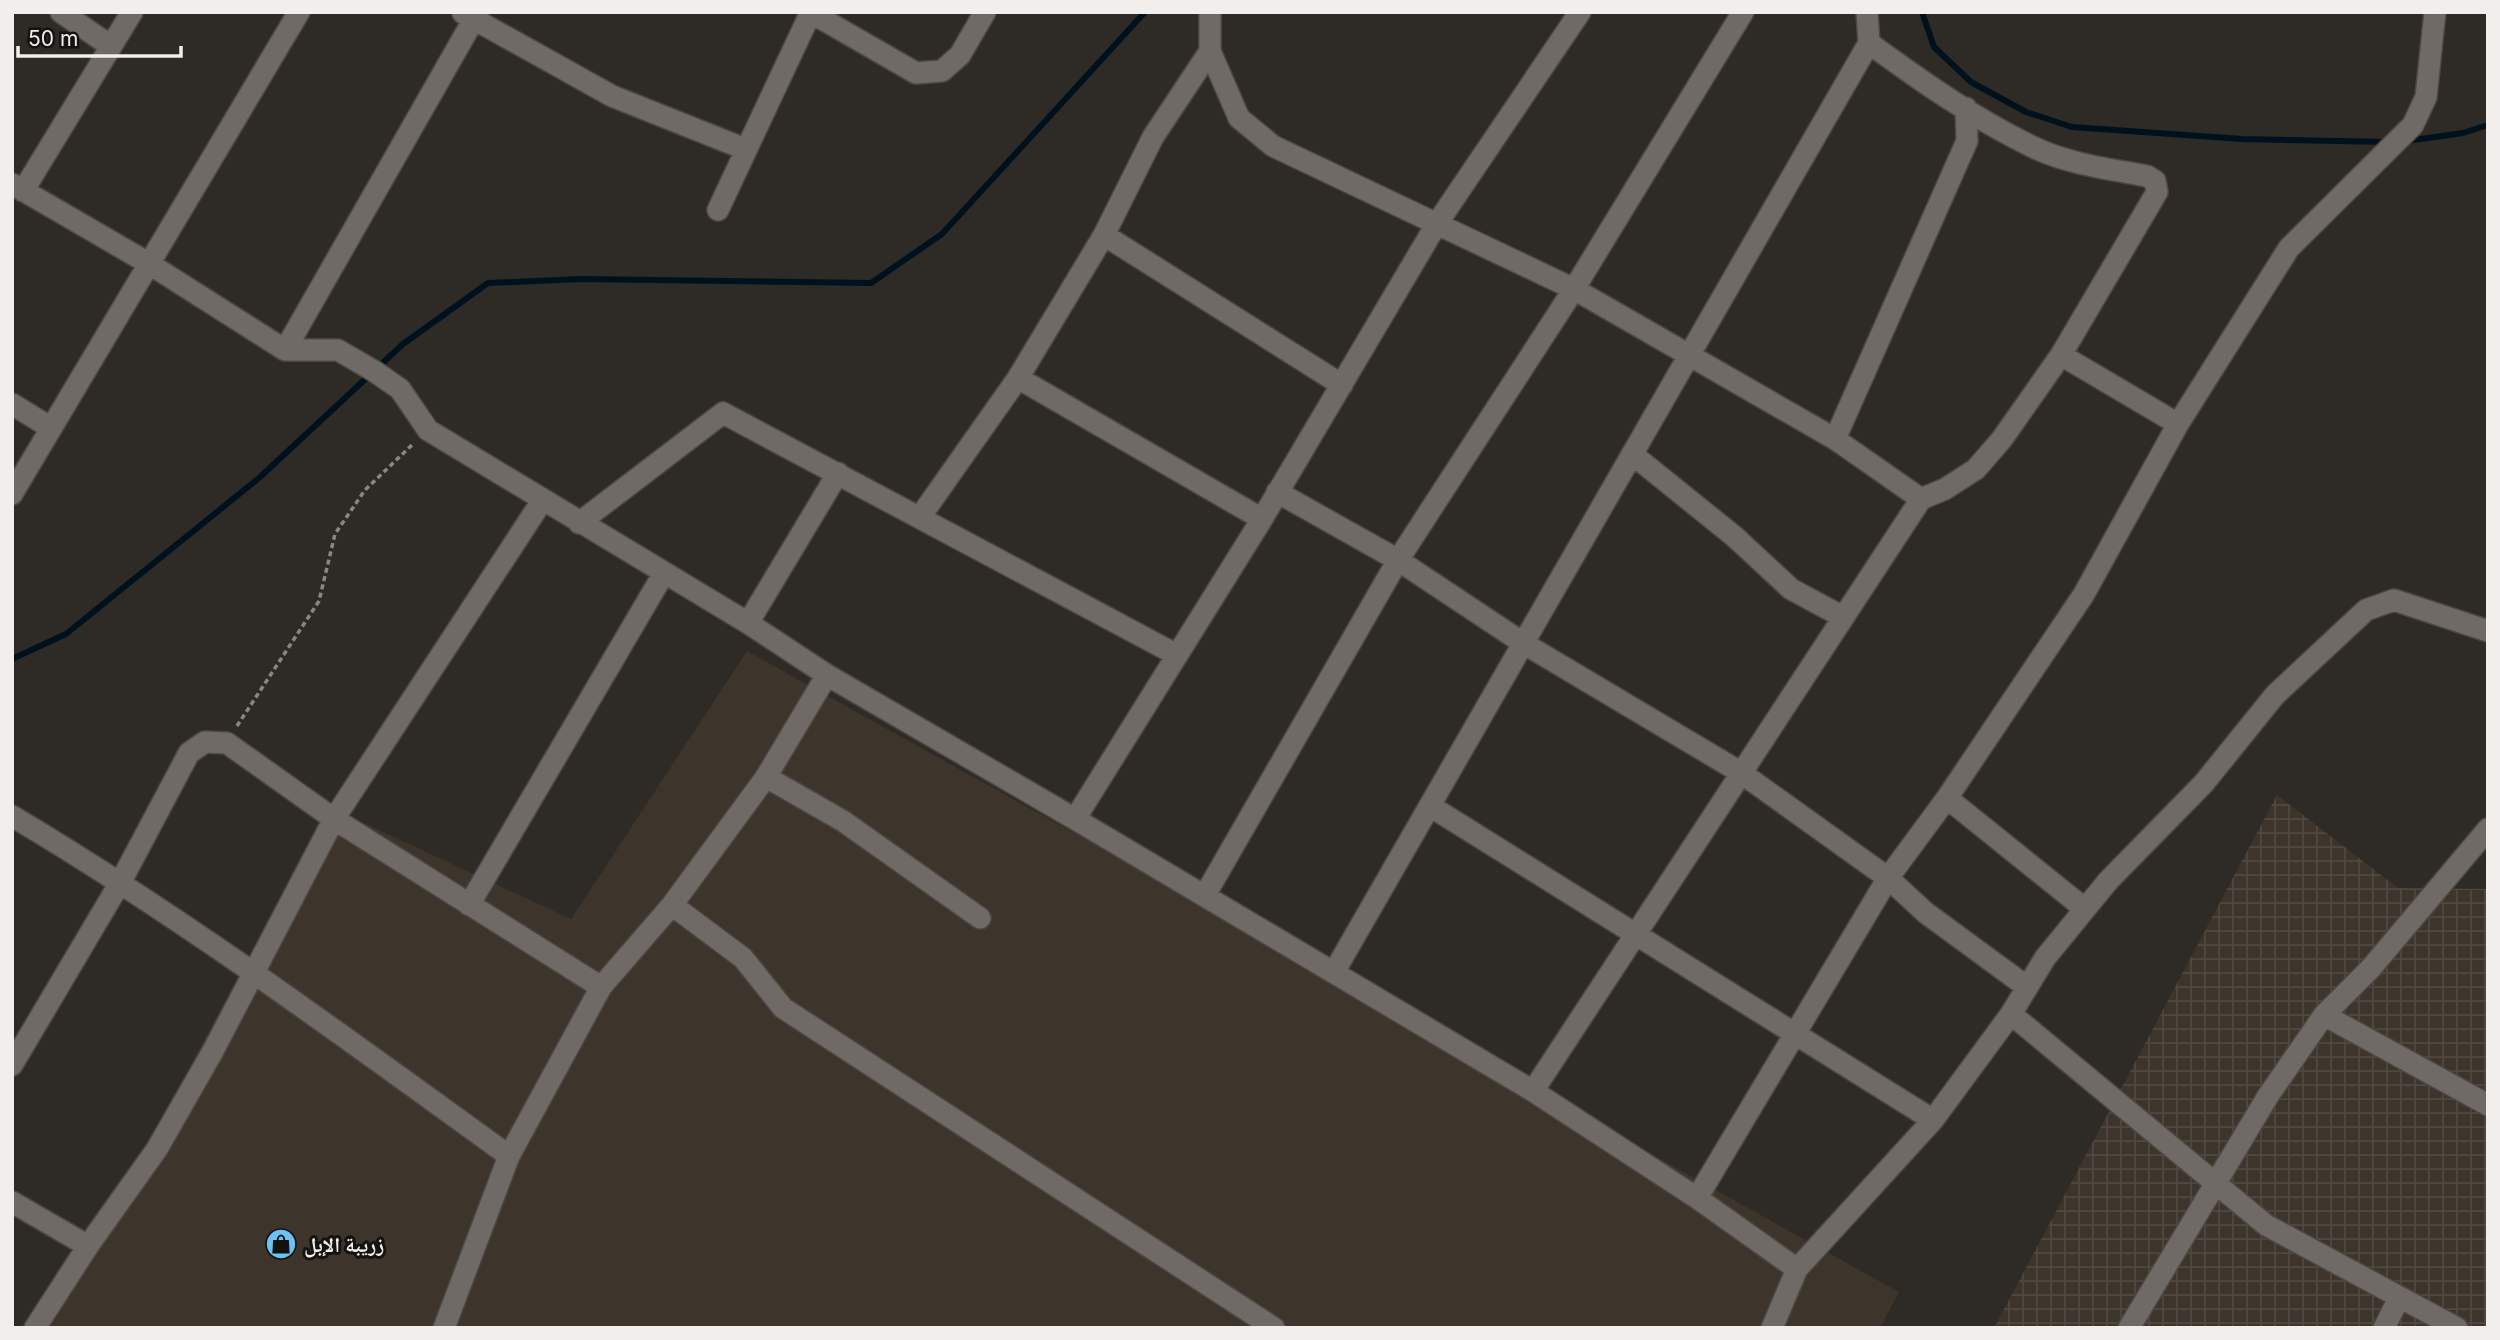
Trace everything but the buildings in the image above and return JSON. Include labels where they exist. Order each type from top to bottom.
[{"type":"street","points":[[61,12],[110,46]]},
{"type":"street","points":[[132,12],[18,188],[148,263],[285,350],[338,350],[400,390],[428,430],[748,623],[827,675],[1205,895],[1533,1091],[1697,1198],[1797,1269]]},
{"type":"street","points":[[12,494],[299,12]]},
{"type":"street","points":[[718,211],[810,12],[916,73],[942,71],[960,55],[985,12]]},
{"type":"street","points":[[1210,12],[1210,51],[1239,118],[1273,146],[1574,289],[1835,439],[1921,499]]},
{"type":"street","points":[[1075,819],[1262,519],[1436,225],[1580,12]]},
{"type":"street","points":[[1205,895],[1398,560],[1574,289],[1743,12]]},
{"type":"street","points":[[1334,972],[1869,43],[1867,12]]},
{"type":"street","points":[[1697,1198],[1888,878],[1947,798],[2084,594],[2178,424],[2289,248],[2413,125],[2426,97],[2435,12]]},
{"type":"street","points":[[285,350],[471,15],[612,96],[745,149]]},
{"type":"street","points":[[1533,1091],[1634,933],[1921,499],[1945,489],[1976,469],[2003,439],[2061,355],[2157,192],[2155,181],[2147,176],[2076,162],[2034,148],[1940,95],[1869,43]]},
{"type":"street","points":[[920,517],[1017,378],[1104,235],[1153,137],[1210,51]]},
{"type":"street","points":[[1835,439],[1967,141],[1966,108]]},
{"type":"street","points":[[1104,235],[1342,385]]},
{"type":"street","points":[[2061,355],[2178,424]]},
{"type":"street","points":[[1017,378],[1262,519]]},
{"type":"street","points":[[12,404],[51,428]]},
{"type":"street","points":[[579,523],[723,413],[1177,655]]},
{"type":"street","points":[[1632,454],[1735,537],[1791,589],[1843,617]]},
{"type":"street","points":[[748,623],[838,473]]},
{"type":"street","points":[[1277,492],[1398,560],[1523,643],[1740,772],[1888,878],[1926,913],[2027,987]]},
{"type":"street","points":[[35,1328],[88,1246],[157,1149],[213,1051],[253,970],[334,820],[542,501]]},
{"type":"street","points":[[469,905],[664,573]]},
{"type":"street","points":[[1772,1328],[1797,1269],[1933,1120],[2011,1014],[2027,987],[2108,881],[2204,783],[2276,695],[2366,610],[2394,600],[2488,631]]},
{"type":"street","points":[[444,1328],[458,1297],[509,1156],[601,988],[672,905],[766,777],[827,675]]},
{"type":"street","points":[[12,1065],[121,881],[189,753],[205,742],[227,743],[334,820],[601,988]]},
{"type":"street","points":[[766,777],[844,821],[980,918]]},
{"type":"street","points":[[1947,798],[2085,909]]},
{"type":"street","points":[[1430,806],[1933,1120]]},
{"type":"street","points":[[12,816],[121,881],[253,970],[509,1156]]},
{"type":"street","points":[[2129,1328],[2268,1096],[2324,1015],[2371,968],[2488,829]]},
{"type":"street","points":[[672,905],[743,958],[783,1008],[1274,1328]]},
{"type":"street","points":[[2011,1014],[2266,1224],[2457,1328]]},
{"type":"street","points":[[2324,1015],[2488,1105]]},
{"type":"street","points":[[12,1202],[88,1246]]},
{"type":"street","points":[[2384,1328],[2399,1298]]},
{"type":"path","points":[[227,743],[319,601],[335,534],[365,489],[428,430]]},
{"type":"shaded area","points":[[747,651],[1899,1292],[1880,1328],[50,1328],[329,807],[571,919]]},
{"type":"shaded area","points":[[2277,795],[2398,888],[2488,889],[2488,1328],[1994,1328]]},
{"type":"waterway","points":[[12,659],[66,634],[259,478],[403,344],[488,283],[580,279],[871,283],[942,234],[1145,12]]},
{"type":"waterway","points":[[1922,12],[1934,47],[1971,82],[2026,112],[2072,127],[2242,139],[2389,142]]},
{"type":"waterway","points":[[2407,141],[2463,133],[2488,125]]},
{"type":"place","name":"زريبة الإبل","points":[[281,1244]]}]
